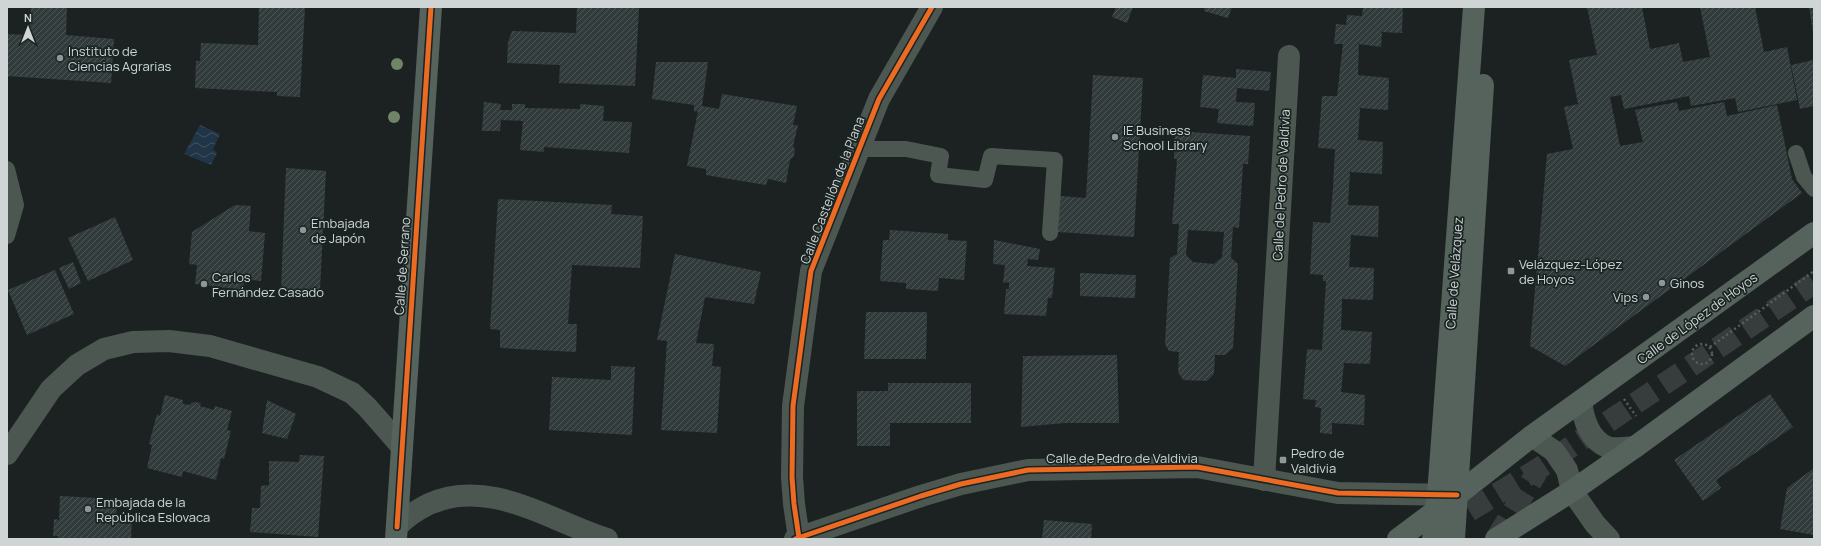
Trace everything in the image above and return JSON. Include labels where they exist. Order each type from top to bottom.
[{"type":"street","name":"Calle de Serrano","points":[[396,533],[431,7]]},
{"type":"street","name":"Calle Castellón de la Plana","points":[[797,539],[792,477],[793,406],[811,271],[879,99],[932,7]]},
{"type":"street","name":"Calle de Velázquez","points":[[1454,539],[1443,501],[1474,7]]},
{"type":"street","name":"Calle de Velázquez","points":[[1433,539],[1443,501],[1488,7]]},
{"type":"street","name":"Calle de Pedro de Valdivia","points":[[1264,480],[1288,56]]},
{"type":"street","name":"Calle de López de Hoyos","points":[[1398,539],[1443,501],[1814,233]]},
{"type":"street","points":[[1496,539],[1572,491],[1814,316]]},
{"type":"street","points":[[7,454],[51,389],[77,365],[104,349],[133,342],[169,341],[210,346],[318,377],[352,393],[367,407],[402,447]]},
{"type":"street","points":[[1580,403],[1584,421],[1594,438],[1608,448],[1643,441]]},
{"type":"street","points":[[1532,436],[1554,451],[1567,470],[1572,491],[1595,524],[1609,539]]},
{"type":"street","name":"Calle de Pedro de Valdivia","points":[[797,539],[961,484],[1028,470],[1197,467],[1338,493],[1443,501]]},
{"type":"street","points":[[396,533],[402,520],[417,510],[436,502],[458,496],[482,496],[509,501],[607,539]]},
{"type":"lane","points":[[859,149],[906,149],[941,156],[938,175],[985,180],[991,156],[1055,160],[1050,233]]},
{"type":"lane","points":[[1796,152],[1804,177],[1814,189]]},
{"type":"lane","points":[[7,168],[16,206],[7,236]]},
{"type":"path","points":[[1710,347],[1814,271]]},
{"type":"path","points":[[1703,344],[1710,347],[1712,355],[1709,362],[1702,364],[1694,361],[1691,353],[1695,346],[1703,344]]},
{"type":"path","points":[[1611,381],[1643,441]]},
{"type":"water","points":[[200,125],[220,134],[213,149],[217,153],[211,165],[184,154]]},
{"type":"building","name":"Instituto de Ciencias Agrarias","points":[[31,7],[67,7],[66,35],[114,39],[111,83],[7,76],[7,34],[29,35]]},
{"type":"building","points":[[259,7],[305,7],[300,97],[277,96],[277,92],[195,88],[196,61],[200,61],[201,43],[258,45]]},
{"type":"building","points":[[577,7],[639,7],[635,86],[559,83],[560,65],[507,63],[508,42],[512,31],[576,33]]},
{"type":"building","points":[[1116,7],[1133,7],[1127,23],[1112,17]]},
{"type":"building","points":[[1205,7],[1232,7],[1228,18],[1204,11]]},
{"type":"building","points":[[1363,7],[1403,7],[1402,33],[1382,32],[1381,47],[1359,44],[1358,75],[1389,78],[1388,110],[1360,108],[1358,140],[1383,142],[1382,174],[1350,172],[1348,205],[1379,206],[1378,237],[1351,235],[1349,267],[1374,268],[1373,300],[1342,299],[1341,330],[1372,332],[1370,364],[1344,363],[1341,392],[1365,395],[1364,425],[1332,423],[1332,434],[1320,433],[1321,408],[1315,407],[1316,400],[1303,399],[1307,349],[1322,350],[1326,281],[1323,281],[1323,275],[1310,274],[1313,222],[1330,223],[1333,187],[1335,149],[1318,148],[1322,96],[1337,96],[1343,44],[1334,44],[1336,24],[1346,25],[1347,15],[1362,16]]},
{"type":"building","points":[[1587,7],[1642,7],[1650,49],[1679,43],[1683,62],[1710,57],[1700,7],[1755,7],[1764,52],[1787,47],[1797,100],[1738,112],[1735,98],[1691,106],[1689,96],[1624,109],[1621,95],[1610,97],[1620,146],[1643,142],[1635,110],[1677,102],[1679,111],[1724,102],[1727,116],[1777,105],[1792,179],[1802,193],[1565,366],[1530,346],[1547,154],[1573,149],[1564,107],[1578,104],[1569,60],[1597,55]]},
{"type":"building","points":[[1809,7],[1814,7],[1814,32],[1813,32]]},
{"type":"building","points":[[1814,60],[1814,106],[1800,109],[1791,65]]},
{"type":"building","points":[[656,62],[708,62],[702,106],[719,109],[722,94],[797,106],[793,125],[798,125],[793,146],[795,149],[794,156],[790,160],[786,183],[768,179],[766,185],[706,175],[706,169],[687,166],[698,111],[694,112],[694,105],[652,99]]},
{"type":"building","points":[[1236,69],[1271,72],[1269,91],[1237,88],[1236,102],[1255,103],[1253,126],[1217,123],[1219,109],[1200,107],[1203,75],[1236,78]]},
{"type":"building","name":"IE Business School Library","points":[[1093,75],[1143,78],[1134,237],[1058,232],[1060,196],[1086,198]]},
{"type":"building","points":[[484,102],[501,104],[500,110],[512,110],[512,104],[525,104],[525,108],[580,109],[580,104],[604,106],[603,121],[632,122],[629,153],[544,147],[544,152],[520,150],[523,121],[501,120],[500,131],[482,131]]},
{"type":"building","points":[[1175,131],[1250,136],[1248,164],[1243,164],[1239,228],[1233,227],[1231,258],[1238,264],[1233,348],[1225,355],[1215,355],[1214,374],[1207,381],[1183,380],[1178,372],[1179,352],[1169,351],[1165,344],[1170,258],[1177,254],[1179,224],[1172,224],[1177,159],[1174,159]],"holes":[[[1188,230],[1224,232],[1222,257],[1214,264],[1193,262],[1186,255]]]},
{"type":"building","name":"Embajada de Japón","points":[[286,168],[326,171],[320,290],[281,289]]},
{"type":"building","points":[[498,199],[612,205],[611,214],[643,216],[640,268],[572,265],[568,324],[577,324],[576,352],[500,348],[500,330],[490,329]]},
{"type":"building","points":[[235,205],[251,206],[249,231],[265,233],[261,281],[244,279],[243,290],[195,284],[197,265],[189,264],[192,232]]},
{"type":"building","points":[[115,217],[133,260],[88,281],[68,238]]},
{"type":"building","points":[[890,230],[948,234],[948,240],[967,241],[964,280],[939,278],[938,291],[906,289],[906,283],[880,281],[883,240],[889,240]]},
{"type":"building","points":[[994,240],[1040,249],[1038,260],[1028,259],[1027,266],[1055,268],[1052,298],[1048,298],[1046,316],[1004,314],[1006,289],[1009,289],[1009,282],[1003,283],[1005,265],[993,264]]},
{"type":"building","points":[[675,254],[761,272],[754,304],[705,297],[696,343],[714,344],[712,366],[721,367],[717,433],[661,430],[667,341],[657,340]]},
{"type":"building","points":[[73,262],[81,283],[69,289],[59,268]]},
{"type":"building","points":[[55,270],[74,314],[27,335],[8,290]]},
{"type":"building","points":[[1080,273],[1136,275],[1135,298],[1080,296]]},
{"type":"building","points":[[866,312],[927,312],[926,359],[864,359]]},
{"type":"building","points":[[1117,355],[1119,423],[1065,423],[1021,427],[1023,356]]},
{"type":"building","points":[[611,366],[635,367],[632,435],[549,430],[552,377],[611,380]]},
{"type":"building","points":[[888,383],[971,383],[971,423],[890,423],[890,446],[857,446],[857,391],[888,391]]},
{"type":"building","points":[[1770,394],[1793,427],[1716,480],[1721,488],[1703,501],[1674,460]]},
{"type":"building","points":[[165,395],[183,400],[183,404],[190,405],[194,402],[201,403],[200,406],[214,410],[215,406],[232,411],[227,430],[231,431],[224,459],[221,458],[216,480],[183,471],[182,477],[147,468],[152,445],[149,444],[157,414],[160,416]]},
{"type":"building","points":[[267,400],[296,414],[287,439],[262,433]]},
{"type":"building","points":[[300,455],[324,456],[318,537],[250,532],[252,508],[260,508],[261,486],[269,485],[269,461],[299,462]]},
{"type":"building","points":[[1814,468],[1814,535],[1780,529],[1787,488]]},
{"type":"building","name":"Embajada de la República Eslovaca","points":[[60,496],[117,499],[116,520],[132,520],[131,539],[58,539],[58,536],[53,536],[54,519],[59,520]]},
{"type":"building","points":[[1044,520],[1092,524],[1091,539],[1042,539]]},
{"type":"tunnel","points":[[1441,528],[1538,469],[1814,283]]},
{"type":"tunnel","points":[[1496,539],[1537,472]]},
{"type":"cycle path","points":[[397,527],[431,7]]},
{"type":"cycle path","points":[[799,538],[792,477],[793,406],[811,271],[879,99],[932,7]]},
{"type":"cycle path","points":[[795,539],[961,484],[1028,470],[1197,467],[1338,493],[1457,495]]},
{"type":"place","name":"Instituto de Ciencias Agrarias","points":[[60,58]]},
{"type":"place","name":"IE Business School Library","points":[[1115,137]]},
{"type":"place","name":"Embajada de Japón","points":[[303,230]]},
{"type":"place","name":"Velázquez-López de Hoyos","points":[[1511,271]]},
{"type":"place","name":"Ginos","points":[[1662,283]]},
{"type":"place","name":"Carlos Fernández Casado","points":[[204,284]]},
{"type":"place","name":"Vips","points":[[1646,297]]},
{"type":"place","name":"Pedro de Valdivia","points":[[1283,460]]},
{"type":"place","name":"Embajada de la República Eslovaca","points":[[88,509]]}]
